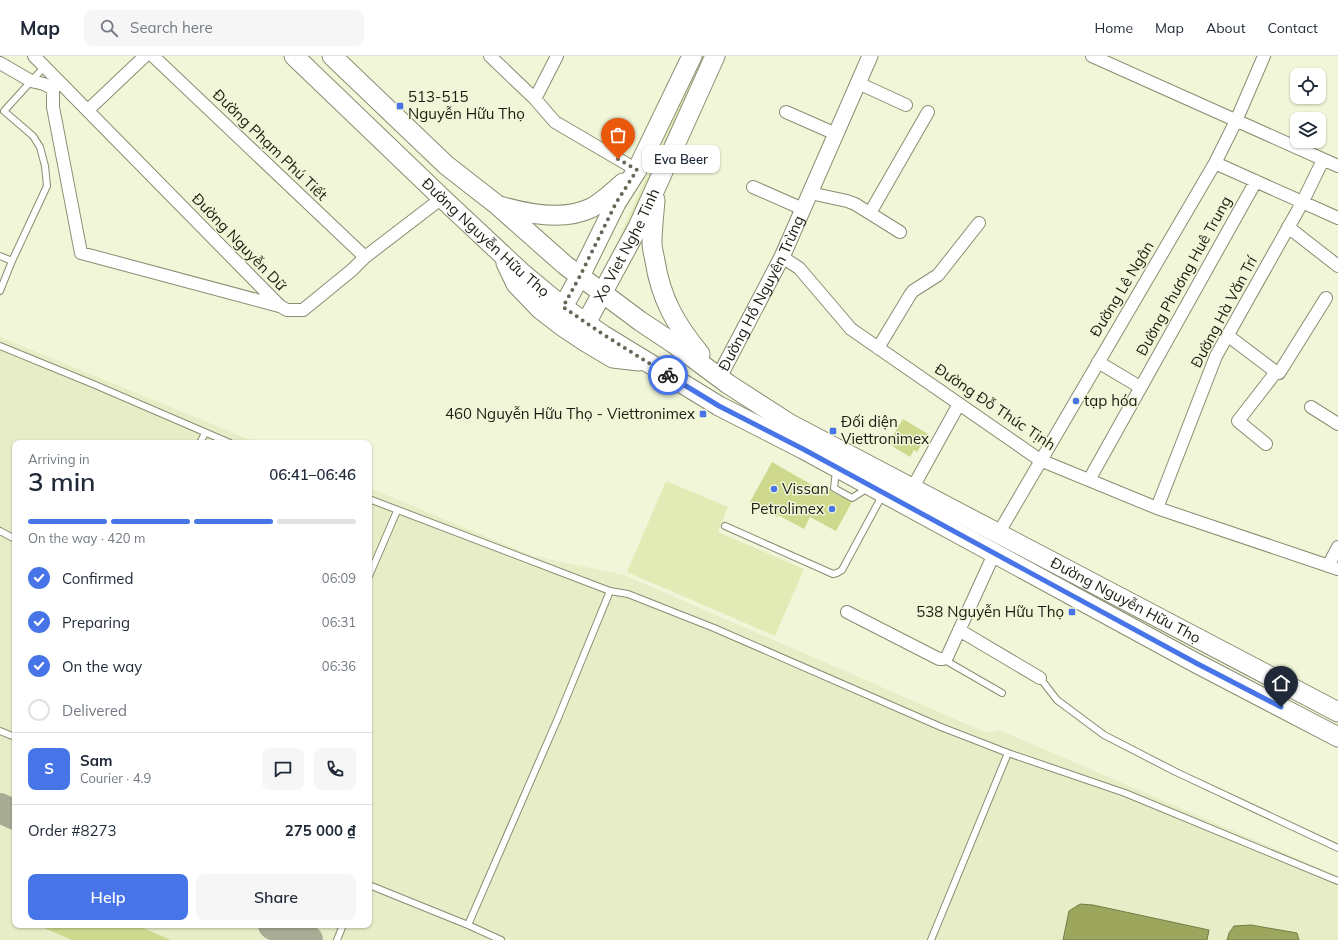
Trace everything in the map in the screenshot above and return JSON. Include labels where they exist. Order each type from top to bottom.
[{"type":"main road","name":"Đường Nguyễn Hữu Thọ","points":[[294,56],[501,253],[563,307],[586,323],[719,406],[837,467],[1196,663],[1338,737]]},
{"type":"main road","name":"Đường Nguyễn Hữu Thọ","points":[[332,56],[446,165],[496,204],[560,260],[602,293],[767,410],[790,424],[912,489],[1338,712]]},
{"type":"main road","name":"Xo Viet Nghe Tinh","points":[[563,307],[616,203],[637,170],[692,56]]},
{"type":"main road","name":"Xo Viet Nghe Tinh","points":[[586,323],[638,227],[715,56]]},
{"type":"main road","points":[[496,204],[525,212],[544,215],[579,213],[592,208],[637,170]]},
{"type":"main road","points":[[657,183],[652,244],[656,271],[665,300],[672,316],[684,336],[719,377]]},
{"type":"main road","points":[[501,253],[516,284],[540,309],[562,326],[613,358],[647,362]]},
{"type":"street","name":"Đường Nguyễn Dữ","points":[[34,56],[280,306],[287,310],[303,310],[365,258],[442,198]]},
{"type":"street","points":[[88,110],[145,56]]},
{"type":"street","name":"Đường Phạm Phú Tiết","points":[[153,56],[365,258]]},
{"type":"street","points":[[490,56],[535,99],[555,122],[637,170]]},
{"type":"street","points":[[535,99],[557,56]]},
{"type":"street","points":[[1092,56],[1338,166]]},
{"type":"street","name":"Đường Lê Ngân","points":[[998,534],[1215,163],[1236,121],[1264,56]]},
{"type":"street","name":"Đường Hồ Nguyên Trừng","points":[[719,377],[782,257],[868,57]]},
{"type":"street","points":[[0,62],[31,81],[44,84],[53,89],[53,107],[81,253],[280,306]]},
{"type":"street","points":[[858,83],[906,105]]},
{"type":"street","points":[[786,112],[836,134]]},
{"type":"street","points":[[870,213],[928,112]]},
{"type":"street","name":"Đường Hà Văn Trí","points":[[1157,508],[1216,356],[1302,203],[1323,160]]},
{"type":"street","points":[[1215,163],[1338,218]]},
{"type":"street","name":"Đường Phương Huê Trung","points":[[1089,480],[1256,182]]},
{"type":"street","name":"Đường Hồ Nguyên Trừng","points":[[753,187],[803,209]]},
{"type":"street","points":[[810,193],[855,204],[900,232]]},
{"type":"street","points":[[878,348],[913,291],[938,275],[979,223]]},
{"type":"street","points":[[1288,227],[1338,266]]},
{"type":"street","name":"Đường Đỗ Thúc Tịnh","points":[[782,257],[799,268],[851,329],[1040,460],[1157,508],[1333,568]]},
{"type":"street","points":[[1266,444],[1238,421],[1276,372],[1279,373],[1326,298]]},
{"type":"street","points":[[1227,335],[1276,372]]},
{"type":"street","points":[[1098,362],[1140,387]]},
{"type":"street","points":[[912,489],[959,404]]},
{"type":"street","points":[[1312,407],[1338,424]]},
{"type":"street","points":[[1333,568],[1338,546]]},
{"type":"street","points":[[846,612],[939,659],[943,659],[947,657],[994,554]]},
{"type":"street","points":[[959,630],[1040,678]]},
{"type":"lane","points":[[0,291],[12,261],[47,186],[45,166],[40,147],[33,136],[4,111],[45,66]]},
{"type":"lane","points":[[0,256],[12,261]]},
{"type":"lane","points":[[0,346],[94,384],[222,440]]},
{"type":"lane","points":[[202,440],[205,433]]},
{"type":"lane","points":[[725,526],[833,574],[842,570],[849,559],[877,490]]},
{"type":"lane","points":[[372,500],[610,591],[628,594],[706,625],[934,724],[1008,753],[1125,792],[1338,881]]},
{"type":"lane","points":[[372,569],[397,511]]},
{"type":"lane","points":[[0,531],[12,537]]},
{"type":"lane","points":[[468,925],[558,718],[610,591]]},
{"type":"lane","points":[[943,659],[1002,693]]},
{"type":"lane","points":[[1040,678],[1057,700],[1104,735],[1183,775],[1338,848]]},
{"type":"lane","points":[[0,731],[12,736]]},
{"type":"lane","points":[[931,940],[1008,753]]},
{"type":"lane","points":[[372,886],[501,940]]},
{"type":"lane","points":[[337,940],[343,928]]},
{"type":"shaded area","points":[[701,56],[706,56],[634,220],[605,269]]},
{"type":"shaded area","points":[[0,337],[251,440],[12,440],[12,928],[372,928],[372,489],[533,556],[624,575],[987,733],[999,730],[1338,876],[1338,940],[0,940]]},
{"type":"shaded area","points":[[666,481],[728,507],[718,532],[804,569],[775,636],[627,572]]},
{"type":"shaded area","points":[[1080,904],[1093,905],[1209,930],[1207,940],[1063,940],[1069,911]]},
{"type":"shaded area","points":[[1251,925],[1297,933],[1299,940],[1227,940],[1229,933],[1234,926]]},
{"type":"building","points":[[903,419],[928,434],[917,452],[914,450],[910,457],[892,446],[893,445],[889,442]]},
{"type":"building","points":[[772,462],[826,493],[829,488],[832,492],[852,502],[836,531],[810,517],[804,529],[778,515],[777,517],[750,502]]},
{"type":"building","points":[[44,928],[143,928],[171,940],[72,940]]},
{"type":"taxiway","points":[[0,808],[12,814]]},
{"type":"taxiway","points":[[280,928],[308,940]]},
{"type":"way so far","points":[[618,159],[637,170],[616,203],[563,307],[604,335],[668,375]]},
{"type":"place","name":"513-515 Nguyễn Hữu Thọ","points":[[400,106]]},
{"type":"place","name":"Eva Beer","points":[[618,159]]},
{"type":"place","name":"tạp hóa","points":[[1076,401]]},
{"type":"place","name":"460 Nguyễn Hữu Thọ - Viettronimex","points":[[703,414]]},
{"type":"place","name":"Đối diện Viettronimex","points":[[833,431]]},
{"type":"place","name":"Vissan","points":[[774,489]]},
{"type":"place","name":"Petrolimex","points":[[832,509]]},
{"type":"place","name":"538 Nguyễn Hữu Thọ","points":[[1072,612]]},
{"type":"route","points":[[668,375],[719,406],[803,449],[1196,663],[1281,707]]}]
